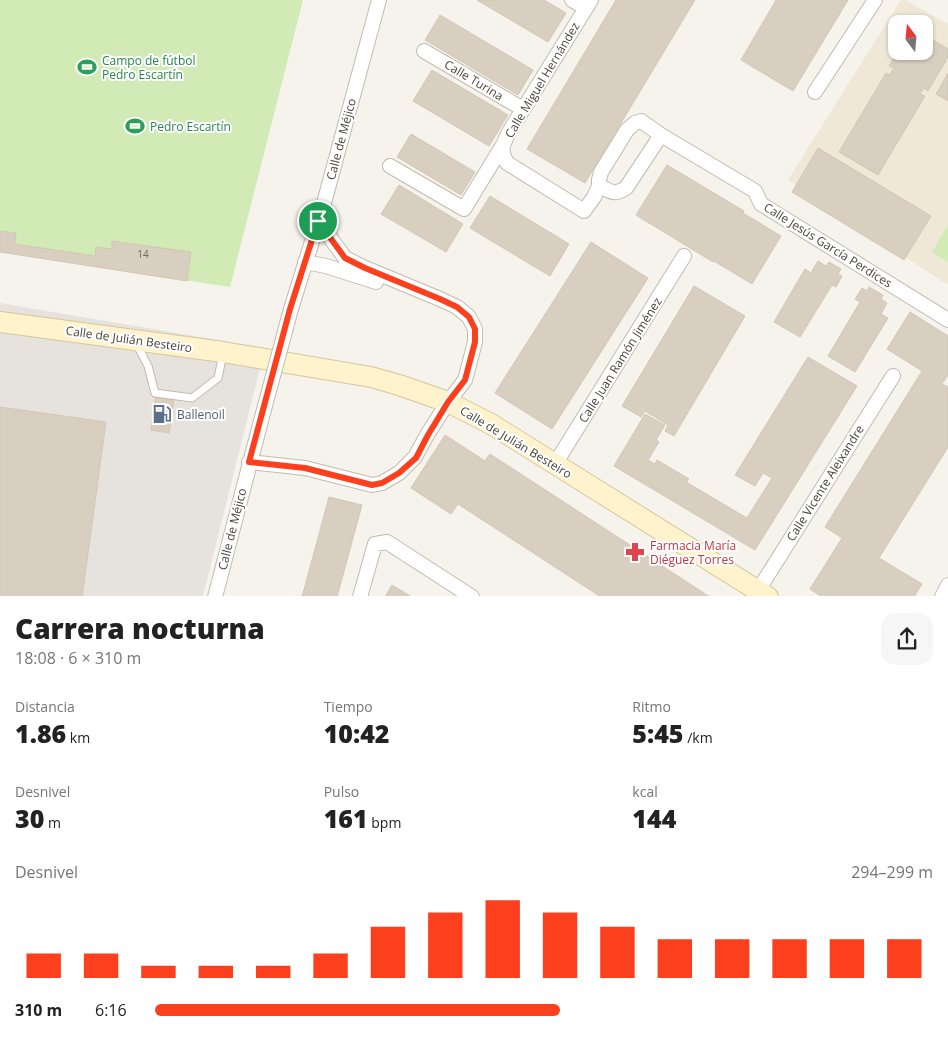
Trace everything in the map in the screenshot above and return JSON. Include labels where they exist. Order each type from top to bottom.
[{"type":"street","name":"Calle de Méjico","points":[[215,596],[290,309],[318,221],[379,0]]},
{"type":"street","points":[[572,0],[588,4]]},
{"type":"street","points":[[815,92],[875,0]]},
{"type":"street","name":"Calle Miguel Hernández","points":[[588,4],[508,132],[502,145],[502,154],[507,164],[584,211],[599,186]]},
{"type":"street","name":"Calle Turina","points":[[424,51],[523,109]]},
{"type":"street","name":"Calle Jesús García Perdices","points":[[599,186],[601,172],[628,130],[635,122],[641,121],[754,191],[761,204],[948,320]]},
{"type":"street","points":[[599,186],[612,193],[626,188],[661,135]]},
{"type":"street","points":[[390,166],[464,209],[502,145]]},
{"type":"street","points":[[249,462],[305,468],[372,485],[382,483],[399,473],[416,458],[448,402],[465,380],[475,342],[475,329],[469,317],[457,307],[345,258],[318,221]]},
{"type":"street","name":"Calle Juan Ramón Jiménez","points":[[555,464],[684,256]]},
{"type":"street","points":[[305,262],[326,266],[401,290],[440,299]]},
{"type":"street","name":"Calle de Julián Besteiro","points":[[0,322],[223,352],[371,377],[399,384],[448,402],[491,424],[760,594]]},
{"type":"street","name":"Calle Vicente Aleixandre","points":[[760,594],[893,376]]},
{"type":"street","points":[[360,596],[375,544],[386,542],[472,596]]},
{"type":"street","points":[[942,596],[948,585]]},
{"type":"lane","points":[[135,340],[148,366],[155,393],[192,398],[218,378],[223,352]]},
{"type":"shaded area","points":[[901,0],[905,0],[932,15],[892,15]]},
{"type":"shaded area","points":[[933,16],[948,24],[948,285],[788,180],[888,21],[888,60],[933,60]]},
{"type":"shaded area","points":[[0,303],[265,348],[203,596],[0,596]]},
{"type":"green space","name":"Pedro Escartín","points":[[0,0],[303,0],[230,287],[0,252]]},
{"type":"green space","points":[[948,225],[948,262],[932,252]]},
{"type":"building","points":[[477,0],[544,0],[566,13],[548,42]]},
{"type":"building","points":[[616,0],[695,0],[585,183],[527,149]]},
{"type":"building","points":[[776,0],[848,0],[793,91],[741,60]]},
{"type":"building","points":[[440,15],[533,70],[518,95],[425,40]]},
{"type":"building","points":[[933,40],[948,49],[948,57],[928,91],[924,88],[920,94],[925,96],[878,175],[839,152],[886,73],[889,75],[894,68],[889,66],[893,60],[933,60]]},
{"type":"building","points":[[432,70],[508,115],[489,146],[413,101]]},
{"type":"building","points":[[948,73],[948,101],[936,94]]},
{"type":"building","points":[[411,134],[475,172],[461,195],[397,157]]},
{"type":"building","points":[[818,148],[931,216],[904,260],[792,192]]},
{"type":"building","points":[[667,165],[744,211],[743,213],[781,236],[752,284],[636,215]]},
{"type":"building","points":[[399,185],[463,224],[446,252],[381,214]]},
{"type":"building","points":[[490,196],[569,244],[550,276],[470,228]]},
{"type":"building","points":[[0,231],[16,233],[15,244],[95,256],[96,247],[112,249],[112,241],[191,252],[187,281],[0,252]]},
{"type":"building","points":[[591,242],[648,278],[552,429],[495,393]]},
{"type":"building","points":[[818,261],[826,266],[829,262],[841,269],[838,274],[842,276],[836,287],[832,285],[800,337],[774,322],[805,269],[811,273]]},
{"type":"building","points":[[694,286],[745,316],[674,436],[665,431],[668,425],[645,411],[641,417],[622,406]]},
{"type":"building","points":[[869,287],[883,295],[881,299],[887,303],[881,314],[888,318],[855,372],[828,356],[860,302],[855,299],[862,288],[867,291]]},
{"type":"building","points":[[910,312],[948,336],[948,375],[942,384],[948,387],[948,447],[879,558],[922,584],[915,596],[820,596],[810,589],[842,538],[825,527],[922,371],[887,349]]},
{"type":"building","points":[[808,357],[857,386],[755,550],[614,466],[645,414],[665,425],[656,440],[659,442],[648,460],[655,464],[657,460],[689,479],[686,482],[747,518],[772,478],[763,473],[755,486],[735,475]]},
{"type":"building","name":"Ballenoil","points":[[156,395],[174,398],[169,433],[151,430]]},
{"type":"building","points":[[0,407],[106,422],[82,596],[0,596]]},
{"type":"building","points":[[445,435],[485,461],[490,454],[708,596],[599,596],[458,504],[451,514],[411,488]]},
{"type":"building","points":[[329,497],[362,505],[337,596],[302,596]]},
{"type":"building","points":[[392,585],[410,596],[386,596]]},
{"type":"place","name":"Campo de fútbol Pedro Escartín","points":[[87,67]]},
{"type":"place","name":"Pedro Escartín","points":[[135,126]]},
{"type":"place","name":"Ballenoil","points":[[162,414]]},
{"type":"place","name":"Farmacia María Diéguez Torres","points":[[635,552]]},
{"type":"route","points":[[318,221],[345,258],[457,307],[469,317],[475,329],[475,342],[465,380],[448,402],[416,458],[399,473],[382,483],[372,485],[305,468],[249,462],[290,309],[318,221]]}]
